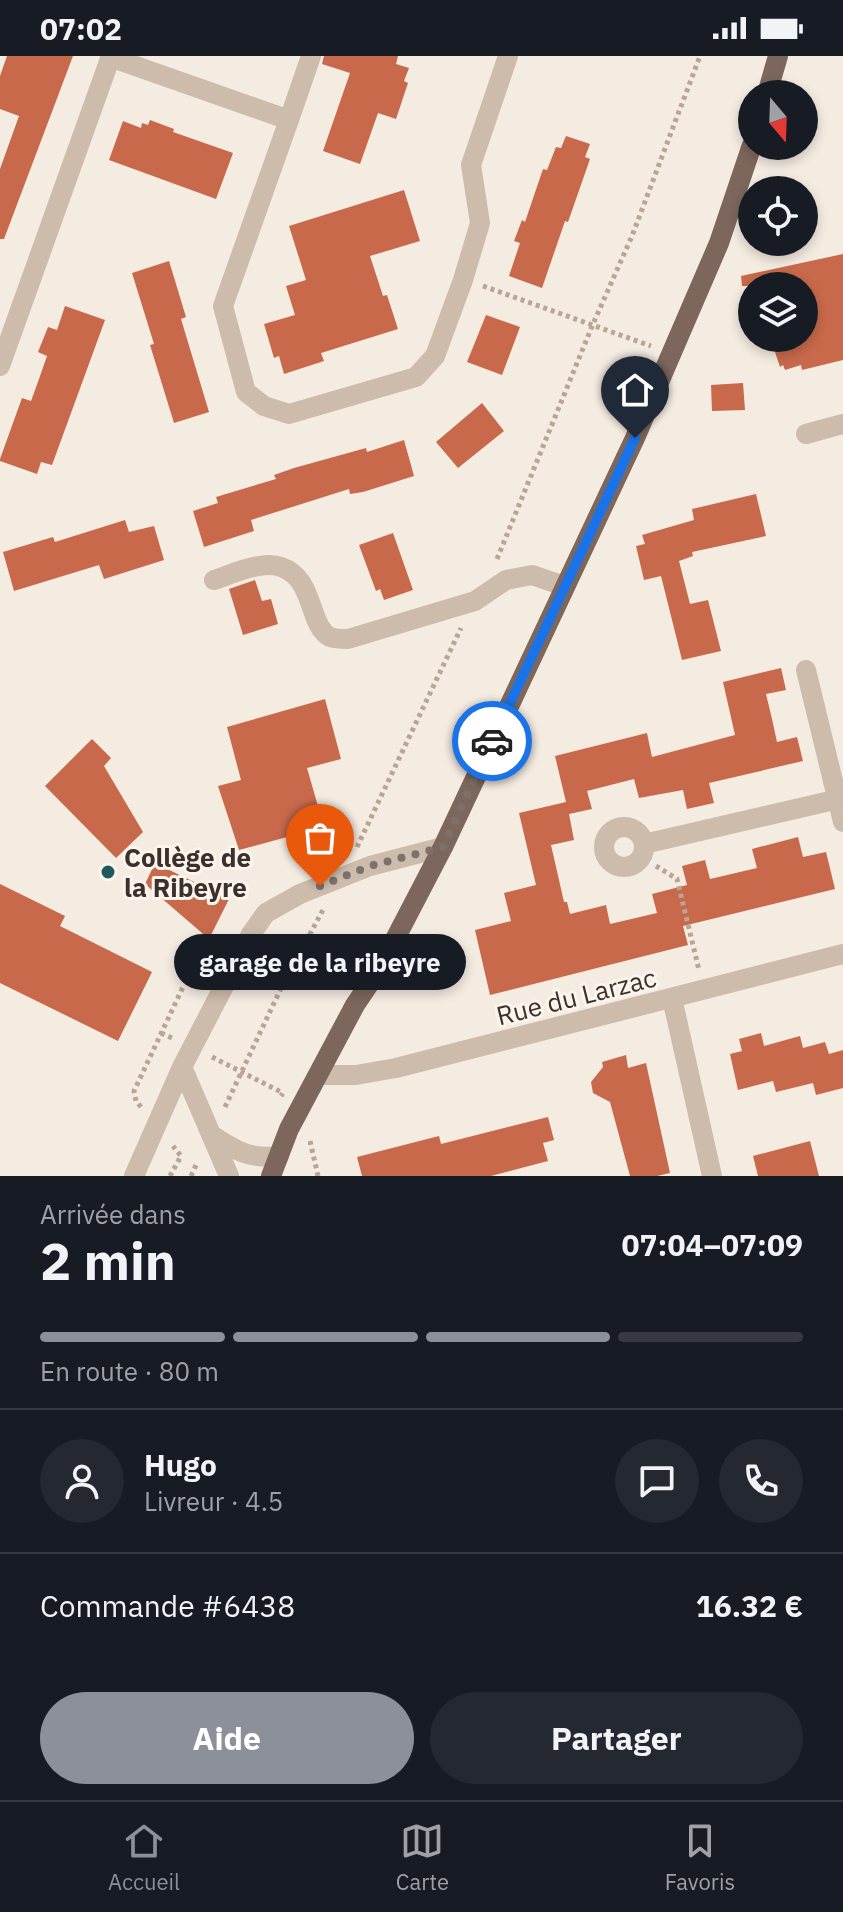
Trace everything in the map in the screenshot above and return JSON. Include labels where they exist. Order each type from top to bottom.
[{"type":"main road","points":[[771,80],[778,56]]},
{"type":"main road","points":[[271,1176],[289,1129],[355,1005],[380,968],[443,847],[672,355],[719,243],[747,160]]},
{"type":"street","points":[[0,366],[111,56],[289,120]]},
{"type":"street","points":[[311,56],[223,306],[246,392],[264,406],[289,414],[416,377],[435,356],[480,223],[471,165],[508,56]]},
{"type":"street","points":[[806,434],[843,424]]},
{"type":"street","points":[[214,580],[263,566],[281,566],[300,580],[320,629],[331,637],[348,639],[475,601],[506,580],[532,575],[564,586]]},
{"type":"street","points":[[806,670],[840,798],[843,822]]},
{"type":"street","points":[[643,850],[840,798]]},
{"type":"street","points":[[134,1176],[192,1047],[251,934],[266,913],[300,894],[370,866],[443,847]]},
{"type":"street","name":"Rue du Larzac","points":[[319,1075],[356,1075],[396,1068],[843,954]]},
{"type":"street","points":[[672,998],[712,1176]]},
{"type":"street","points":[[182,1067],[229,1176]]},
{"type":"street","points":[[212,1135],[236,1151],[261,1159],[279,1156]]},
{"type":"path","points":[[463,280],[622,334],[672,355]]},
{"type":"path","points":[[643,850],[677,879],[704,990]]},
{"type":"path","points":[[161,1033],[283,1093],[271,1116],[309,1138],[318,1176]]},
{"type":"path","points":[[191,1176],[197,1164]]},
{"type":"building","points":[[7,56],[73,56],[4,239],[0,239],[0,169],[19,116],[0,109],[0,76]]},
{"type":"building","points":[[324,56],[398,56],[396,64],[409,68],[404,81],[408,83],[396,119],[378,113],[360,164],[323,151],[350,73],[322,64]]},
{"type":"building","points":[[150,120],[174,129],[173,132],[233,153],[216,199],[109,160],[123,121],[141,128],[142,123],[148,125]]},
{"type":"building","points":[[566,136],[590,144],[585,157],[590,159],[542,288],[509,276],[520,243],[514,241],[522,220],[525,222],[543,169],[547,170],[556,147],[561,148]]},
{"type":"building","points":[[404,190],[420,241],[370,256],[398,329],[321,353],[324,361],[284,374],[279,356],[274,358],[264,324],[295,315],[286,286],[306,280],[289,226]]},
{"type":"building","points":[[843,254],[843,360],[802,370],[801,365],[785,370],[783,365],[780,367],[775,352],[818,352],[818,272],[760,272]]},
{"type":"building","points":[[169,261],[186,317],[181,319],[209,412],[174,423],[132,273]]},
{"type":"building","points":[[65,306],[105,320],[52,465],[41,462],[37,474],[0,459],[22,398],[31,401],[39,379],[47,356],[38,352],[48,327],[57,330]]},
{"type":"building","points":[[486,315],[520,327],[502,375],[467,362]]},
{"type":"building","points":[[743,383],[745,410],[712,411],[711,385]]},
{"type":"building","points":[[482,403],[504,431],[458,468],[436,442]]},
{"type":"building","points":[[404,440],[414,476],[363,492],[350,494],[349,489],[251,520],[254,531],[204,547],[193,511],[218,503],[216,497],[276,479],[274,475],[294,468],[366,448],[367,452]]},
{"type":"building","points":[[756,494],[766,536],[692,552],[693,556],[679,561],[690,604],[708,600],[721,651],[682,660],[661,576],[644,580],[636,546],[645,544],[642,535],[694,520],[692,509]]},
{"type":"building","points":[[125,520],[129,532],[154,526],[164,560],[104,579],[99,565],[14,591],[3,552],[53,537],[55,542]]},
{"type":"building","points":[[393,533],[413,590],[384,600],[380,589],[376,591],[359,545]]},
{"type":"building","points":[[255,580],[262,601],[271,599],[278,624],[243,635],[229,589]]},
{"type":"building","points":[[781,668],[786,690],[766,694],[777,742],[797,737],[803,761],[709,783],[714,803],[687,809],[683,790],[639,798],[634,779],[587,791],[592,809],[569,814],[574,840],[551,845],[564,902],[567,902],[570,914],[606,905],[610,924],[657,913],[652,894],[687,885],[682,866],[705,860],[710,879],[757,868],[752,849],[798,837],[803,857],[826,852],[835,889],[683,926],[688,945],[490,995],[475,930],[511,921],[504,893],[536,885],[519,813],[566,802],[555,756],[647,733],[652,757],[735,735],[723,682]]},
{"type":"building","points":[[325,699],[341,759],[307,768],[324,827],[239,850],[218,786],[241,780],[227,727]]},
{"type":"building","points":[[92,739],[111,758],[104,766],[143,832],[116,858],[45,786]]},
{"type":"building","points":[[155,863],[229,899],[209,939],[145,884]]},
{"type":"building","points":[[0,884],[65,916],[60,926],[152,972],[118,1041],[0,983]]},
{"type":"building","points":[[761,1033],[764,1046],[800,1036],[803,1048],[825,1042],[829,1054],[843,1050],[843,1088],[816,1095],[813,1083],[776,1092],[773,1081],[738,1090],[730,1054],[742,1051],[739,1039]]},
{"type":"building","points":[[626,1055],[628,1068],[646,1063],[670,1173],[630,1176],[610,1102],[593,1093],[591,1082],[603,1067],[602,1062]]},
{"type":"building","points":[[548,1117],[554,1140],[543,1143],[548,1161],[491,1176],[362,1176],[357,1157],[439,1136],[441,1144]]},
{"type":"building","points":[[810,1141],[819,1176],[758,1176],[753,1156]]},
{"type":"way so far","points":[[320,886],[370,866],[443,847],[492,741]]},
{"type":"place","name":"Collège de la Ribeyre","points":[[108,872]]},
{"type":"place","name":"garage de la ribeyre","points":[[320,886]]},
{"type":"route","points":[[492,741],[635,438]]}]
